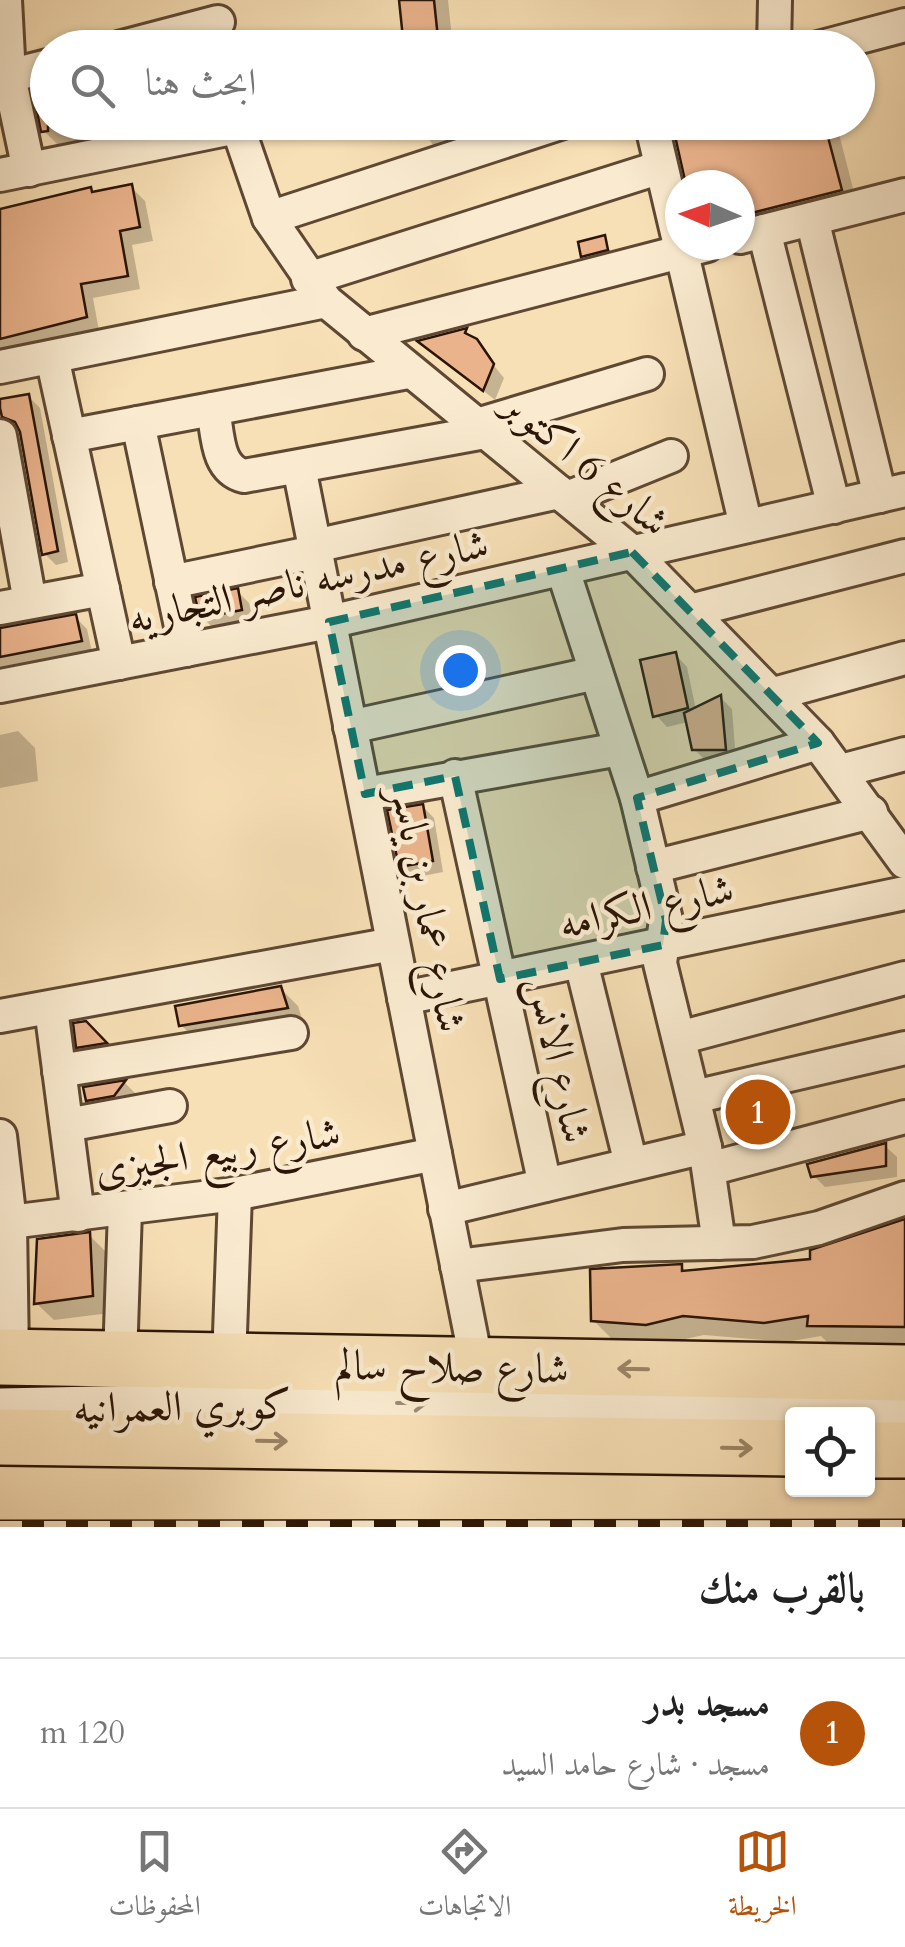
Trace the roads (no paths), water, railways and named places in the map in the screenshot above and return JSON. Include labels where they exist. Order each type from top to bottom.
[{"type":"highway","name":"شارع صلاح سالم","points":[[6,1357],[905,1373]]},
{"type":"highway","name":"شارع صلاح سالم","points":[[0,1437],[785,1448]]},
{"type":"highway","points":[[875,1450],[905,1450]]},
{"type":"street","points":[[5,0],[14,172],[165,140]]},
{"type":"street","points":[[774,30],[775,0]]},
{"type":"street","points":[[190,30],[218,23]]},
{"type":"street","points":[[875,33],[905,25]]},
{"type":"street","points":[[9,76],[30,71]]},
{"type":"street","name":"شارع 6 اكتوبر","points":[[241,140],[269,218],[317,290],[408,372],[632,552],[774,694],[892,835]]},
{"type":"street","points":[[269,218],[509,140]]},
{"type":"street","points":[[655,140],[665,175]]},
{"type":"street","points":[[0,368],[317,290],[662,167]]},
{"type":"street","points":[[755,233],[905,194]]},
{"type":"street","points":[[812,219],[892,493]]},
{"type":"street","points":[[755,244],[834,507]]},
{"type":"street","points":[[364,334],[665,256]]},
{"type":"street","points":[[696,260],[746,526]]},
{"type":"street","points":[[52,356],[119,663]]},
{"type":"street","points":[[70,436],[408,372]]},
{"type":"street","points":[[213,409],[223,461],[231,472],[244,476],[481,428],[648,374]]},
{"type":"street","points":[[138,423],[186,650]]},
{"type":"street","points":[[0,443],[15,605],[103,588]]},
{"type":"street","points":[[172,582],[563,495],[671,456]]},
{"type":"street","name":"شارع عمار بن ياسر","points":[[299,467],[477,1366]]},
{"type":"street","name":"شارع مدرسه ناصر التجاريه","points":[[0,686],[329,622],[892,493]]},
{"type":"street","points":[[690,611],[905,556]]},
{"type":"street","points":[[563,570],[636,798],[653,868],[667,929],[660,963],[707,1158],[719,1243]]},
{"type":"street","points":[[774,694],[905,658]]},
{"type":"street","points":[[350,727],[596,674]]},
{"type":"street","points":[[636,798],[818,744]]},
{"type":"street","points":[[365,794],[620,749]]},
{"type":"street","points":[[841,771],[905,754]]},
{"type":"street","name":"شارع الانس","points":[[455,776],[545,1185]]},
{"type":"street","points":[[653,868],[892,835]]},
{"type":"street","name":"شارع الكرامه","points":[[404,998],[905,893]]},
{"type":"street","points":[[0,1016],[393,944]]},
{"type":"street","points":[[581,962],[632,1164]]},
{"type":"street","points":[[679,1038],[905,978]]},
{"type":"street","points":[[51,1008],[78,1214]]},
{"type":"street","points":[[59,1071],[291,1033]]},
{"type":"street","points":[[694,1097],[905,1048]]},
{"type":"street","points":[[66,1125],[170,1106]]},
{"type":"street","points":[[446,1208],[632,1164],[707,1158],[905,1117]]},
{"type":"street","points":[[0,1136],[10,1222],[6,1357]]},
{"type":"street","name":"شارع ربيع الجيزى","points":[[10,1222],[235,1194],[435,1154]]},
{"type":"street","points":[[229,1362],[235,1194]]},
{"type":"street","points":[[457,1266],[575,1250],[786,1237],[905,1198]]},
{"type":"street","points":[[120,1359],[125,1210]]},
{"type":"street","name":"كوبري العمرانيه","points":[[0,1411],[398,1403],[905,1411]]},
{"type":"railway","points":[[0,1525],[905,1524]]},
{"type":"place","name":"مسجد بدر","points":[[758,1112]]}]
